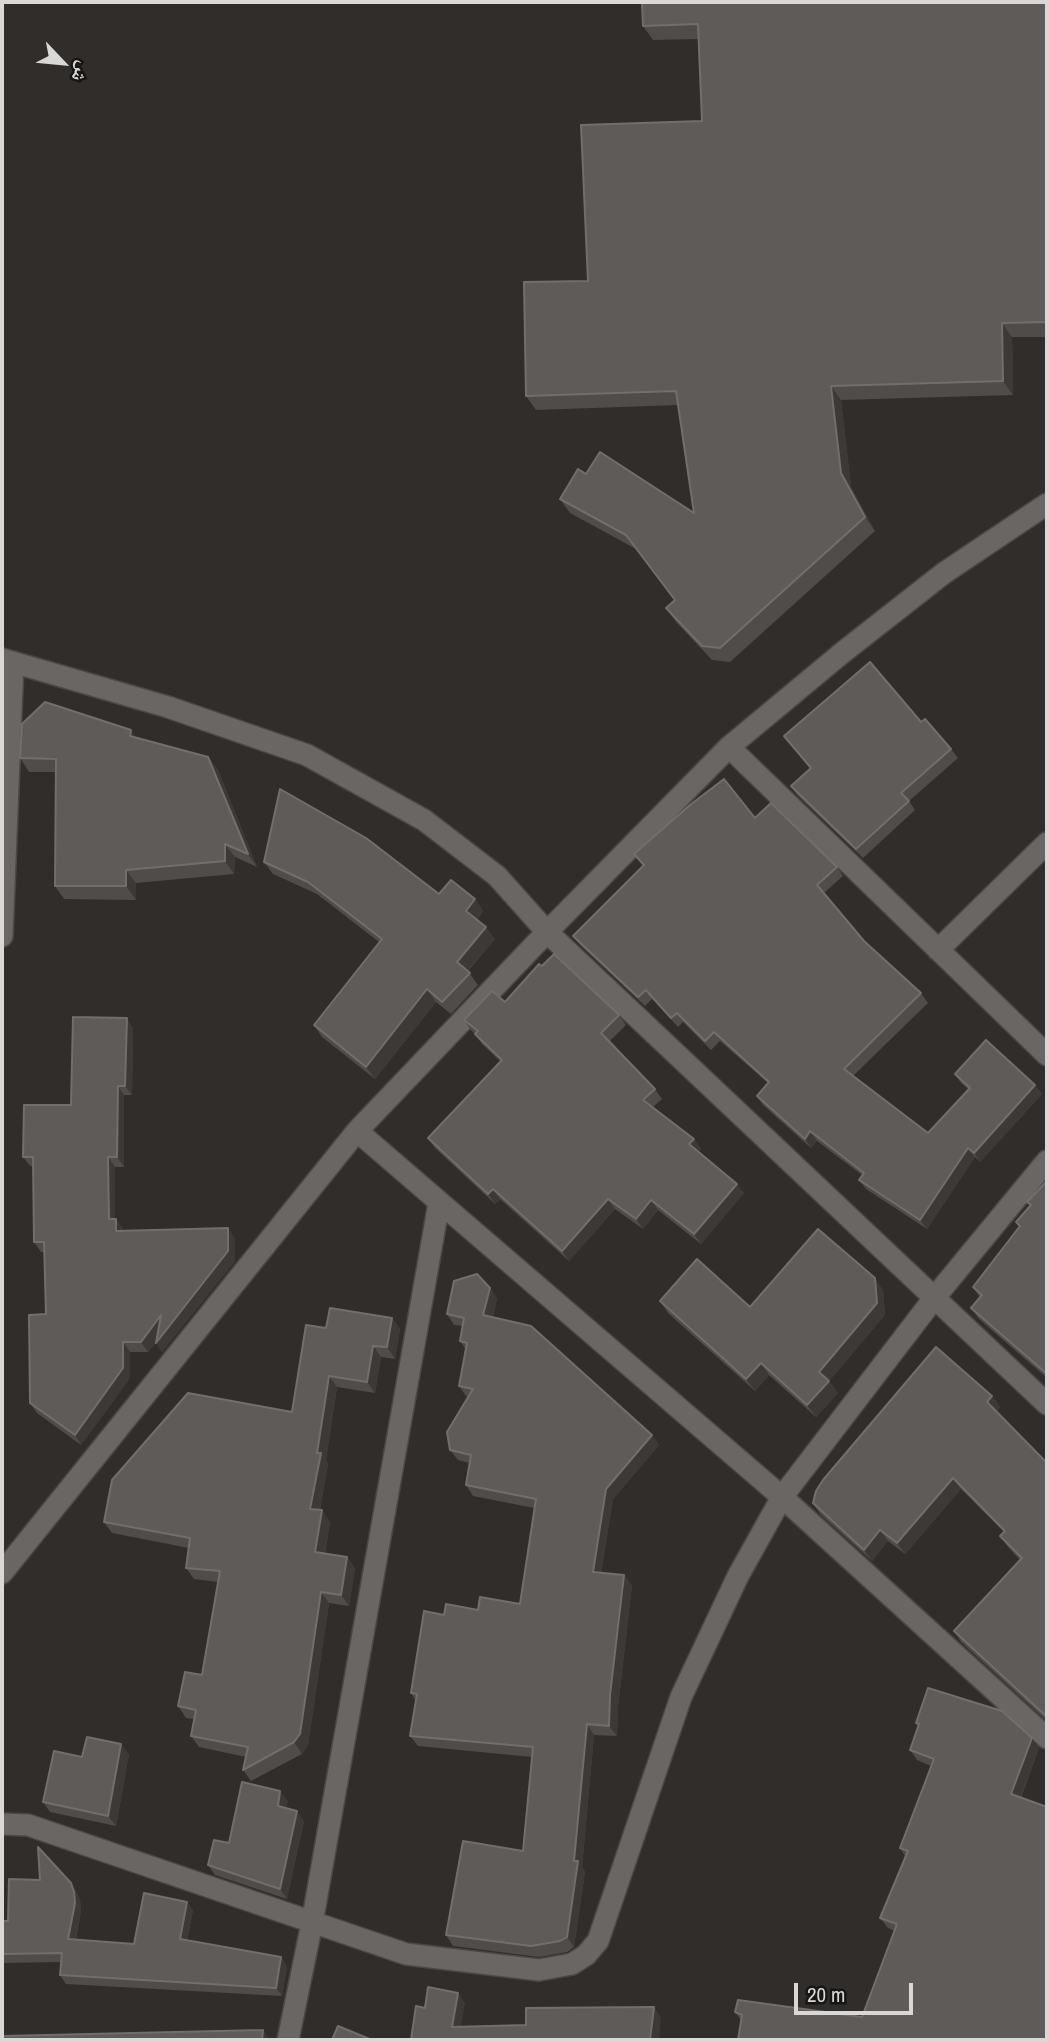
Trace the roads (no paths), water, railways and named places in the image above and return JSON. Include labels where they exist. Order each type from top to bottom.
[{"type":"street","points":[[2,1573],[356,1131],[547,932],[729,747],[944,573],[1047,504]]},
{"type":"street","points":[[2,936],[7,660],[168,707],[307,755],[424,820],[497,876],[547,932],[1047,1404]]},
{"type":"street","points":[[729,747],[1047,1055]]},
{"type":"street","points":[[938,950],[1047,843]]},
{"type":"street","points":[[356,1131],[782,1497],[1047,1738]]},
{"type":"street","points":[[2,1824],[27,1825],[406,1954],[539,1970],[572,1964],[586,1955],[598,1941],[681,1697],[738,1576],[782,1497],[935,1297],[1047,1161]]},
{"type":"street","points":[[288,2040],[312,1923],[439,1203]]}]
